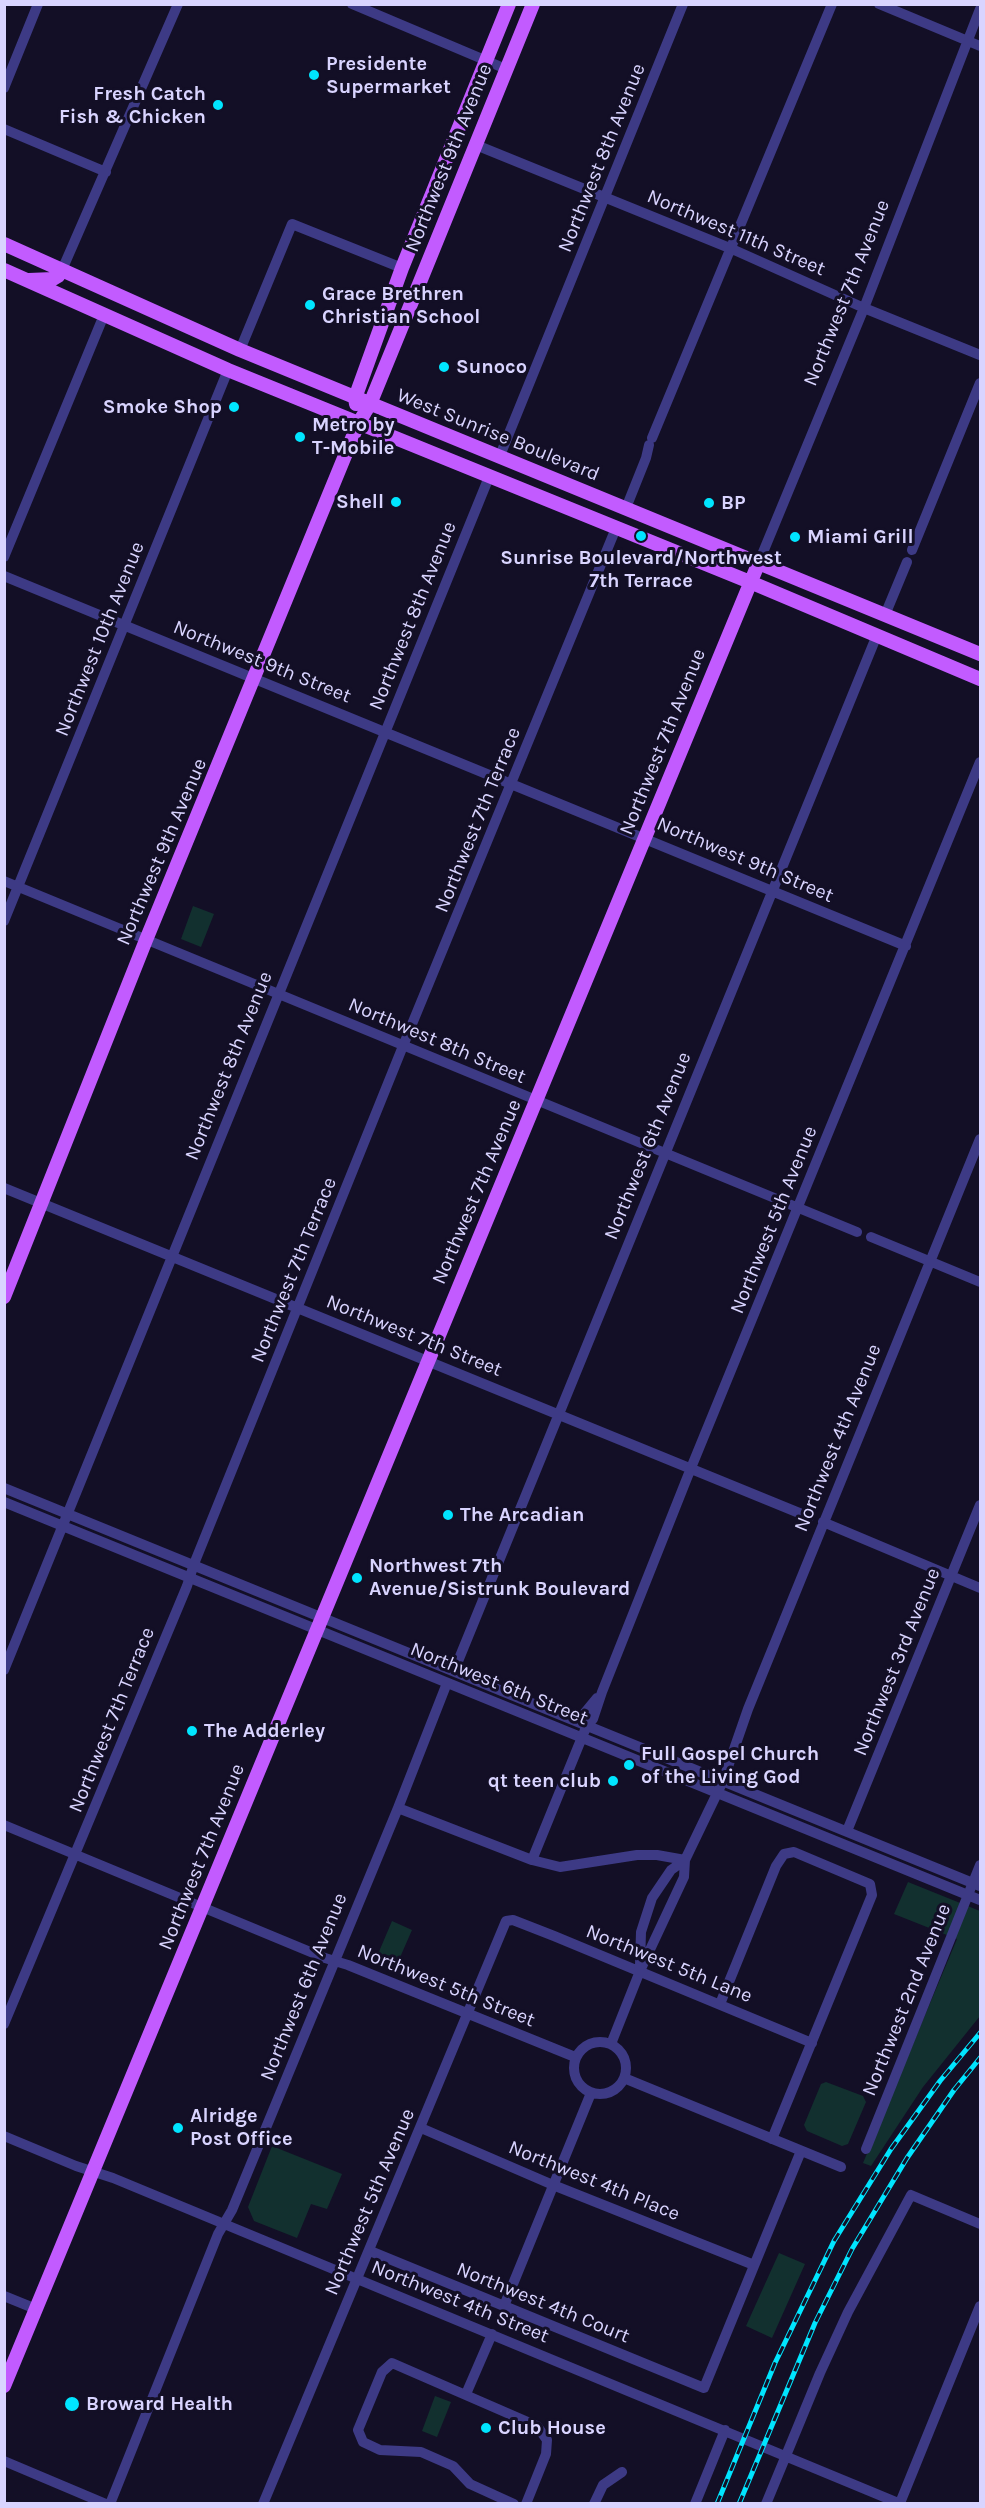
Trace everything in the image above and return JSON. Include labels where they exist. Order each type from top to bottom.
[{"type":"main road","name":"Northwest 9th Avenue","points":[[358,424],[355,398],[402,268],[509,4]]},
{"type":"main road","name":"Northwest 9th Avenue","points":[[4,1297],[43,1204],[146,940],[358,424],[370,404],[533,4]]},
{"type":"main road","name":"West Sunrise Boulevard","points":[[4,244],[240,350],[981,654]]},
{"type":"main road","points":[[4,270],[228,370],[981,678]]},
{"type":"main road","points":[[24,279],[53,279],[62,270]]},
{"type":"main road","name":"Northwest 7th Avenue","points":[[4,2386],[759,562]]},
{"type":"street","points":[[4,88],[38,4]]},
{"type":"street","points":[[62,270],[178,4]]},
{"type":"street","points":[[352,4],[368,8],[506,69]]},
{"type":"street","name":"Northwest 8th Avenue","points":[[499,458],[683,4]]},
{"type":"street","points":[[626,508],[650,442],[832,4]]},
{"type":"street","points":[[879,4],[981,46]]},
{"type":"street","name":"Northwest 7th Avenue","points":[[759,562],[864,308],[981,9]]},
{"type":"street","points":[[4,129],[106,172]]},
{"type":"street","name":"Northwest 11th Street","points":[[476,145],[732,249],[864,308],[981,355]]},
{"type":"street","points":[[240,350],[292,224],[402,268]]},
{"type":"street","points":[[4,557],[104,315]]},
{"type":"street","name":"Northwest 10th Avenue","points":[[4,921],[228,370]]},
{"type":"street","points":[[912,550],[981,383]]},
{"type":"street","name":"Northwest 8th Avenue","points":[[4,1670],[489,477]]},
{"type":"street","name":"Northwest 7th Terrace","points":[[4,2024],[190,1578],[616,528]]},
{"type":"street","points":[[885,615],[907,562]]},
{"type":"street","name":"Northwest 9th Street","points":[[4,576],[906,946]]},
{"type":"street","name":"Northwest 6th Avenue","points":[[454,1671],[877,635]]},
{"type":"street","name":"Northwest 5th Avenue","points":[[532,1860],[587,1725],[593,1719],[691,1468],[981,762]]},
{"type":"street","name":"Northwest 8th Street","points":[[4,881],[857,1232]]},
{"type":"street","name":"Northwest 4th Avenue","points":[[611,2043],[640,1971],[684,1877],[685,1860],[723,1781],[731,1752],[823,1522],[981,1139]]},
{"type":"street","name":"Northwest 7th Street","points":[[4,1188],[810,1517]]},
{"type":"street","points":[[871,1237],[981,1282]]},
{"type":"street","name":"Northwest 6th Street","points":[[4,1488],[194,1564],[447,1683],[981,1900]]},
{"type":"street","name":"Northwest 6th Street","points":[[4,1502],[190,1578],[454,1671],[977,1884]]},
{"type":"street","name":"Northwest 3rd Avenue","points":[[847,1831],[981,1505]]},
{"type":"street","points":[[823,1522],[981,1588]]},
{"type":"street","name":"Northwest 6th Avenue","points":[[108,2504],[398,1808],[447,1683]]},
{"type":"street","name":"Northwest 4th Avenue","points":[[709,1776],[723,1764],[731,1752]]},
{"type":"street","points":[[398,1808],[532,1860],[560,1867],[637,1855],[657,1855],[685,1860]]},
{"type":"street","name":"Northwest 5th Street","points":[[4,1825],[202,1908],[575,2057]]},
{"type":"street","points":[[720,2004],[776,1866],[784,1854],[794,1852],[870,1884],[872,1895],[772,2139]]},
{"type":"street","name":"Northwest 4th Avenue","points":[[640,1971],[641,1932],[652,1898],[671,1870],[685,1860]]},
{"type":"street","name":"Northwest 2nd Avenue","points":[[866,2149],[968,1895],[977,1884],[981,1865]]},
{"type":"street","name":"Northwest 5th Avenue","points":[[263,2504],[506,1921],[513,1920]]},
{"type":"street","name":"Northwest 5th Lane","points":[[513,1920],[812,2043]]},
{"type":"street","points":[[594,2042],[611,2043],[622,2054],[625,2062],[624,2078],[614,2090],[607,2094],[591,2093],[579,2085],[575,2079],[573,2064],[575,2057],[580,2050],[594,2042]]},
{"type":"street","points":[[624,2078],[841,2167]]},
{"type":"street","points":[[504,2306],[591,2093]]},
{"type":"street","name":"Northwest 4th Place","points":[[421,2128],[553,2185],[754,2265]]},
{"type":"street","name":"Northwest 4th Street","points":[[4,2136],[901,2503]]},
{"type":"street","points":[[754,2265],[801,2151]]},
{"type":"street","points":[[766,2504],[848,2312],[910,2195],[981,2224]]},
{"type":"street","name":"Northwest 4th Court","points":[[369,2251],[704,2388],[754,2265]]},
{"type":"street","points":[[4,2296],[36,2309]]},
{"type":"street","points":[[901,2503],[981,2306]]},
{"type":"street","points":[[466,2394],[492,2334]]},
{"type":"street","points":[[514,2504],[470,2484],[453,2466],[421,2452],[380,2450],[363,2442],[358,2430],[382,2372],[392,2363],[537,2426],[547,2440],[546,2454],[526,2504]]},
{"type":"street","points":[[695,2504],[725,2430]]},
{"type":"street","points":[[4,2461],[108,2504]]},
{"type":"street","points":[[594,2504],[603,2485],[622,2472]]},
{"type":"green space","points":[[193,906],[214,914],[201,947],[181,939]]},
{"type":"green space","points":[[908,1882],[980,1911],[980,2016],[923,2087],[871,2166],[863,2163],[957,1939],[894,1914]]},
{"type":"green space","points":[[392,1921],[412,1930],[398,1962],[378,1954]]},
{"type":"green space","points":[[826,2082],[863,2096],[866,2102],[848,2144],[842,2146],[807,2131],[804,2125],[821,2084]]},
{"type":"green space","points":[[272,2146],[342,2174],[327,2209],[311,2204],[297,2238],[254,2221],[248,2207]]},
{"type":"green space","points":[[779,2253],[805,2264],[772,2338],[746,2326]]},
{"type":"green space","points":[[435,2396],[451,2402],[437,2437],[422,2431]]},
{"type":"railway","points":[[717,2504],[775,2363],[834,2241],[891,2149],[940,2081],[980,2033]]},
{"type":"railway","points":[[739,2504],[815,2323],[852,2249],[907,2158],[954,2090],[980,2058]]},
{"type":"place","name":"Presidente Supermarket","points":[[314,75]]},
{"type":"place","name":"Fresh Catch Fish & Chicken","points":[[218,105]]},
{"type":"place","name":"Grace Brethren Christian School","points":[[310,305]]},
{"type":"place","name":"Sunoco","points":[[444,367]]},
{"type":"place","name":"Smoke Shop","points":[[234,407]]},
{"type":"place","name":"Metro by T-Mobile","points":[[300,437]]},
{"type":"place","name":"Shell","points":[[396,502]]},
{"type":"place","name":"BP","points":[[709,503]]},
{"type":"place","name":"Sunrise Boulevard/Northwest 7th Terrace","points":[[641,536]]},
{"type":"place","name":"Miami Grill","points":[[795,537]]},
{"type":"place","name":"The Arcadian","points":[[448,1515]]},
{"type":"place","name":"Northwest 7th Avenue/Sistrunk Boulevard","points":[[357,1578]]},
{"type":"place","name":"The Adderley","points":[[192,1731]]},
{"type":"place","name":"Full Gospel Church of the Living God","points":[[629,1765]]},
{"type":"place","name":"qt teen club","points":[[613,1781]]},
{"type":"place","name":"Alridge Post Office","points":[[178,2128]]},
{"type":"place","name":"Broward Health","points":[[72,2404]]},
{"type":"place","name":"Club House","points":[[486,2428]]}]
